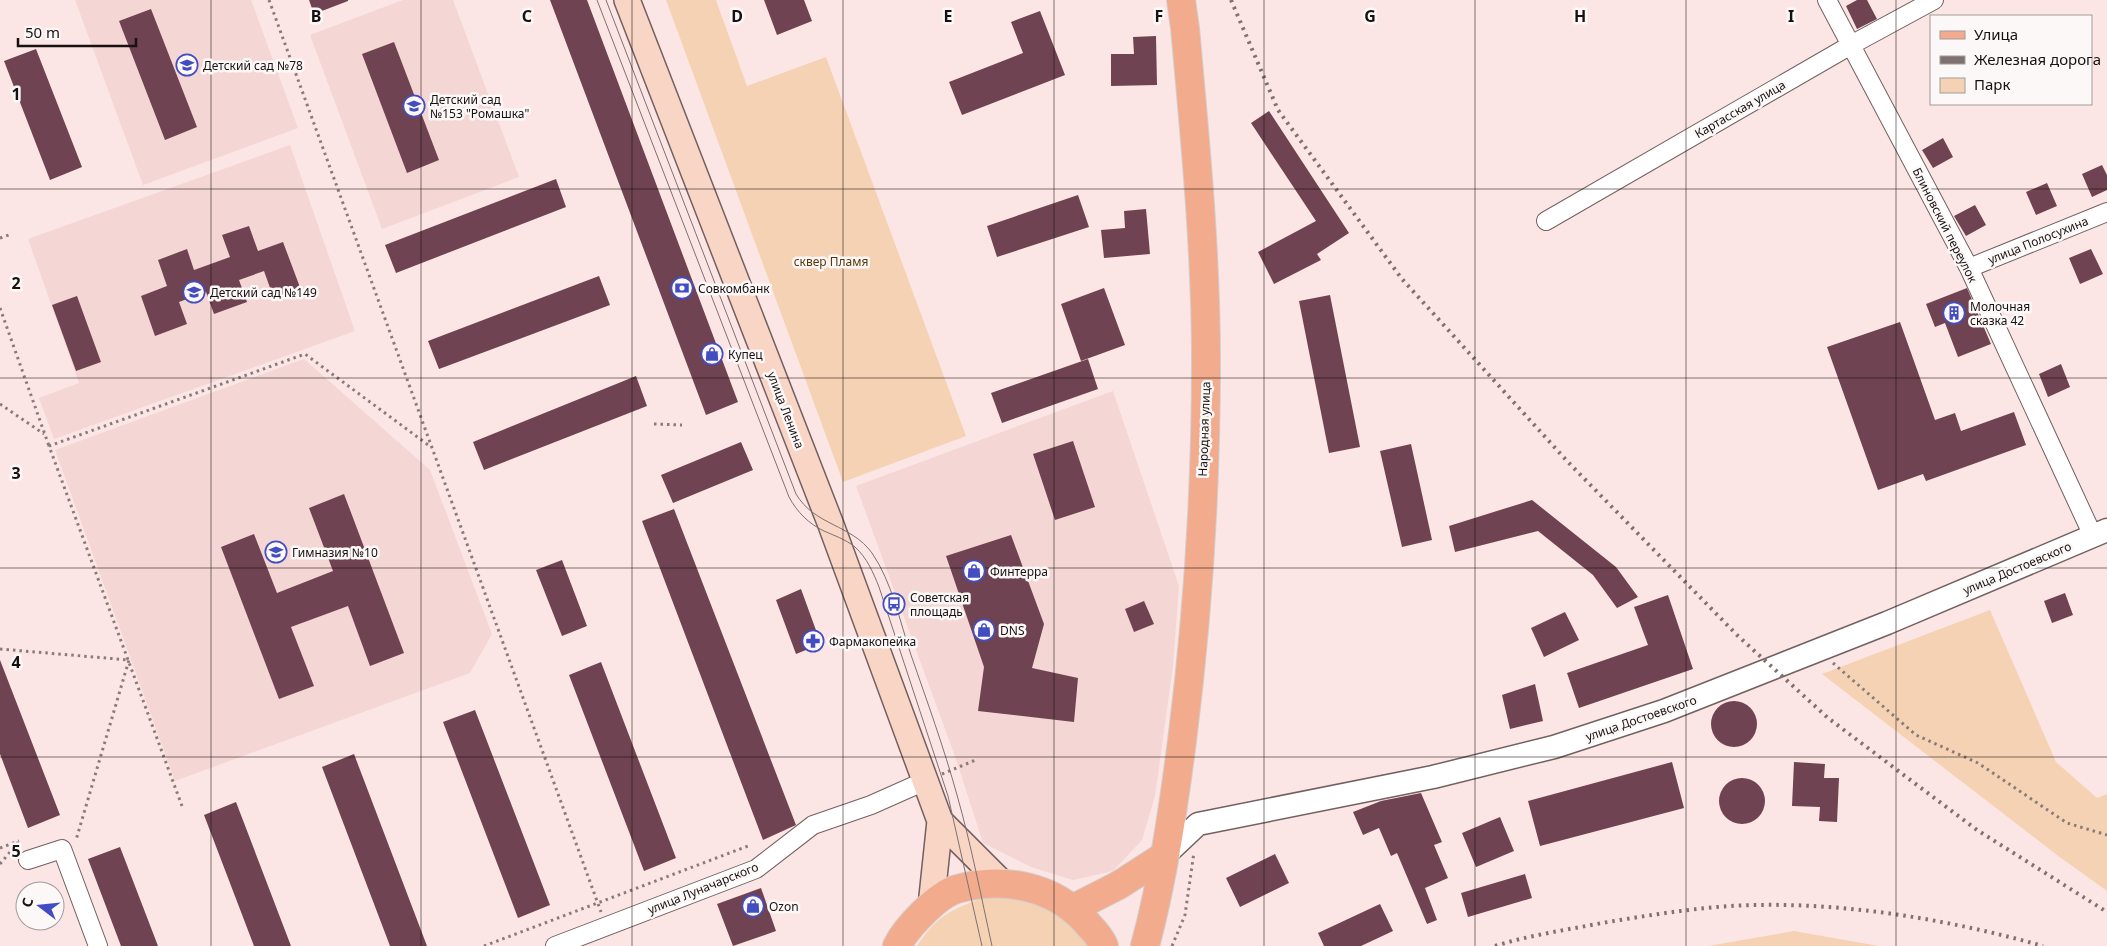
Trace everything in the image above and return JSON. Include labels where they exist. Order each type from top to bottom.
[{"type":"main road","name":"улица Ленина","points":[[627,0],[831,525],[940,821]]},
{"type":"main road","name":"Народная улица","points":[[1145,946],[1157,899],[1171,822],[1191,668],[1200,551],[1206,360],[1199,207],[1186,36],[1181,0]]},
{"type":"main road","points":[[940,821],[1002,883]]},
{"type":"main road","points":[[931,906],[940,821]]},
{"type":"main road","points":[[1074,908],[1119,885],[1164,856]]},
{"type":"main road","points":[[897,946],[914,922],[931,906],[955,890],[1002,883],[1040,889],[1074,908],[1100,938],[1104,946]]},
{"type":"street","name":"Блиновский переулок","points":[[1827,0],[1968,268],[2100,533]]},
{"type":"street","name":"Картасская улица","points":[[1546,221],[1851,45],[1934,0]]},
{"type":"street","name":"улица Полосухина","points":[[1968,268],[2107,212]]},
{"type":"street","name":"улица Достоевского","points":[[1198,824],[1434,776],[1554,747],[1664,711],[1813,653],[2100,533]]},
{"type":"street","name":"улица Луначарского","points":[[555,946],[756,869],[813,825],[870,805],[925,781]]},
{"type":"street","points":[[1164,856],[1198,824]]},
{"type":"street","points":[[28,860],[62,850],[98,946]]},
{"type":"path","points":[[269,0],[607,926]]},
{"type":"path","points":[[0,238],[12,234]]},
{"type":"path","points":[[0,308],[44,434],[182,806]]},
{"type":"path","points":[[49,446],[305,354],[432,447]]},
{"type":"path","points":[[0,404],[44,434]]},
{"type":"path","points":[[654,424],[682,425]]},
{"type":"path","points":[[0,649],[129,660]]},
{"type":"path","points":[[1813,653],[1827,657],[1916,736],[1978,763],[2066,823],[2107,835]]},
{"type":"path","points":[[74,845],[129,660]]},
{"type":"path","points":[[925,781],[978,759]]},
{"type":"path","points":[[1172,946],[1185,915],[1198,824]]},
{"type":"path","points":[[0,848],[20,840],[0,864]]},
{"type":"path","points":[[484,946],[748,846]]},
{"type":"shaded area","name":"Детский сад №78","points":[[75,0],[251,0],[298,128],[143,185]]},
{"type":"shaded area","name":"Детский сад №153 \"Ромашка\"","points":[[403,0],[453,0],[519,177],[382,229],[310,35]]},
{"type":"shaded area","name":"Детский сад №149","points":[[290,145],[355,331],[54,439],[39,398],[79,383],[28,239]]},
{"type":"shaded area","name":"Гимназия №10","points":[[304,359],[430,470],[492,634],[470,673],[175,781],[55,450]]},
{"type":"shaded area","points":[[1113,391],[1179,586],[1173,666],[1155,796],[1142,840],[1113,871],[1073,880],[1031,867],[983,843],[956,759],[856,486]]},
{"type":"green space","name":"сквер Пламя","points":[[666,0],[716,0],[747,86],[826,57],[966,436],[843,482]]},
{"type":"green space","points":[[1990,610],[2056,762],[2097,798],[2107,794],[2107,891],[2057,855],[1822,674]]},
{"type":"green space","points":[[989,896],[1023,897],[1056,909],[1092,946],[917,946],[932,926],[940,919],[966,904]]},
{"type":"green space","points":[[1794,931],[1879,946],[1708,946]]},
{"type":"building","points":[[309,0],[348,0],[348,1],[314,14]]},
{"type":"building","points":[[550,0],[587,0],[738,402],[706,415]]},
{"type":"building","points":[[764,0],[804,0],[812,21],[777,35]]},
{"type":"building","points":[[1857,0],[1867,0],[1877,19],[1857,29],[1846,6]]},
{"type":"building","points":[[151,9],[197,127],[165,140],[119,21]]},
{"type":"building","points":[[1040,11],[1065,75],[962,115],[949,82],[1023,53],[1011,22]]},
{"type":"building","points":[[1156,36],[1157,85],[1111,86],[1111,54],[1134,54],[1133,37]]},
{"type":"building","points":[[394,42],[439,160],[407,173],[362,54]]},
{"type":"building","points":[[36,49],[82,167],[50,180],[4,61]]},
{"type":"building","points":[[1269,111],[1349,233],[1317,254],[1321,260],[1274,284],[1258,252],[1316,221],[1251,123]]},
{"type":"building","points":[[1943,138],[1953,157],[1933,168],[1922,150]]},
{"type":"building","points":[[2102,165],[2107,175],[2107,190],[2092,197],[2082,174]]},
{"type":"building","points":[[556,179],[566,207],[396,273],[385,245]]},
{"type":"building","points":[[2047,183],[2057,206],[2036,215],[2026,192]]},
{"type":"building","points":[[1078,195],[1089,227],[997,257],[987,226]]},
{"type":"building","points":[[1975,205],[1986,225],[1966,236],[1954,216]]},
{"type":"building","points":[[1146,209],[1150,254],[1104,258],[1101,230],[1125,228],[1124,211]]},
{"type":"building","points":[[249,226],[258,251],[283,242],[301,290],[274,299],[264,271],[239,280],[247,302],[214,314],[206,292],[179,302],[187,324],[155,336],[141,296],[167,286],[158,260],[187,249],[194,270],[230,257],[222,235]]},
{"type":"building","points":[[2091,249],[2103,274],[2080,284],[2069,258]]},
{"type":"building","points":[[599,276],[610,305],[439,369],[428,341]]},
{"type":"building","points":[[1104,288],[1125,345],[1081,361],[1061,304]]},
{"type":"building","name":"Молочная сказка 42","points":[[1967,288],[1991,344],[1958,357],[1945,323],[1935,327],[1926,304]]},
{"type":"building","points":[[1330,295],[1360,447],[1329,453],[1299,301]]},
{"type":"building","points":[[77,296],[101,362],[76,371],[52,305]]},
{"type":"building","points":[[1900,322],[1935,420],[1955,413],[1961,431],[2014,412],[2026,445],[1926,481],[1923,474],[1878,490],[1827,347]]},
{"type":"building","points":[[1088,359],[1098,389],[1002,423],[991,393]]},
{"type":"building","points":[[2061,364],[2070,387],[2048,397],[2039,374]]},
{"type":"building","points":[[636,376],[647,406],[484,470],[473,442]]},
{"type":"building","points":[[1073,441],[1095,507],[1055,520],[1033,454]]},
{"type":"building","points":[[741,442],[753,470],[673,503],[661,475]]},
{"type":"building","points":[[1411,444],[1432,540],[1402,547],[1380,451]]},
{"type":"building","points":[[344,494],[404,653],[370,666],[348,606],[291,627],[314,686],[279,699],[221,547],[254,534],[277,593],[333,571],[309,508]]},
{"type":"building","points":[[1532,500],[1616,567],[1638,597],[1617,608],[1593,575],[1538,531],[1455,552],[1449,526]]},
{"type":"building","points":[[674,509],[796,825],[763,840],[642,521]]},
{"type":"building","points":[[1011,535],[1044,624],[1032,668],[1078,678],[1074,722],[978,711],[984,667],[946,556]]},
{"type":"building","points":[[562,560],[587,626],[562,636],[536,570]]},
{"type":"building","points":[[801,589],[821,644],[796,654],[776,600]]},
{"type":"building","points":[[2065,593],[2073,615],[2052,623],[2044,601]]},
{"type":"building","points":[[1668,595],[1693,669],[1579,708],[1567,673],[1648,645],[1634,607]]},
{"type":"building","points":[[1144,601],[1154,624],[1134,632],[1125,609]]},
{"type":"building","points":[[1565,612],[1579,640],[1544,657],[1531,628]]},
{"type":"building","points":[[0,660],[60,815],[28,828],[0,754]]},
{"type":"building","points":[[601,662],[676,858],[644,871],[569,675]]},
{"type":"building","points":[[1535,684],[1543,721],[1510,729],[1502,695]]},
{"type":"building","points":[[1730,701],[1738,701],[1747,705],[1753,711],[1757,724],[1753,737],[1747,743],[1738,747],[1730,747],[1721,743],[1715,737],[1711,728],[1711,720],[1715,711],[1721,705]]},
{"type":"building","points":[[475,710],[550,905],[518,918],[443,722]]},
{"type":"building","points":[[354,754],[427,946],[390,946],[322,767]]},
{"type":"building","points":[[1672,762],[1684,808],[1540,846],[1528,801]]},
{"type":"building","points":[[1794,762],[1825,764],[1824,778],[1839,778],[1837,822],[1819,821],[1820,807],[1792,806]]},
{"type":"building","points":[[1738,778],[1746,778],[1755,782],[1761,788],[1765,801],[1761,814],[1755,820],[1746,824],[1738,824],[1729,820],[1723,814],[1719,805],[1719,797],[1723,788],[1729,782]]},
{"type":"building","points":[[1421,793],[1442,842],[1434,845],[1448,878],[1425,888],[1437,920],[1427,924],[1397,853],[1391,856],[1379,828],[1363,835],[1353,812],[1381,801]]},
{"type":"building","points":[[236,802],[291,946],[254,946],[204,815]]},
{"type":"building","points":[[1500,817],[1514,851],[1476,867],[1462,833]]},
{"type":"building","points":[[120,847],[158,946],[121,946],[88,859]]},
{"type":"building","points":[[1275,854],[1289,883],[1240,907],[1226,878]]},
{"type":"building","points":[[1525,874],[1532,898],[1468,917],[1461,893]]},
{"type":"building","points":[[761,888],[776,931],[733,946],[717,904]]},
{"type":"building","points":[[1380,904],[1393,931],[1361,946],[1324,946],[1318,933]]},
{"type":"tram line","points":[[597,0],[789,497],[800,513],[813,525],[855,547],[866,561],[877,581],[948,796],[982,946]]},
{"type":"tram line","points":[[606,0],[796,494],[813,513],[863,543],[879,564],[890,589],[957,795],[992,946]]},
{"type":"railway","points":[[1231,0],[1278,110],[1402,279],[1567,461],[1737,635],[1828,718],[1977,830],[2107,912]]},
{"type":"railway","points":[[1495,946],[1548,933],[1650,915],[1714,907],[1769,905],[1808,906],[1888,913],[1967,927],[2043,946]]},
{"type":"place","name":"Детский сад №78","points":[[187,65]]},
{"type":"place","name":"Детский сад №153 \"Ромашка\"","points":[[414,106]]},
{"type":"place","name":"Совкомбанк","points":[[682,288]]},
{"type":"place","name":"Детский сад №149","points":[[194,292]]},
{"type":"place","name":"Молочная сказка 42","points":[[1954,313]]},
{"type":"place","name":"Купец","points":[[712,354]]},
{"type":"place","name":"Гимназия №10","points":[[276,552]]},
{"type":"place","name":"Финтерра","points":[[974,571]]},
{"type":"place","name":"Советская площадь","points":[[894,604]]},
{"type":"place","name":"DNS","points":[[984,630]]},
{"type":"place","name":"Фармакопейка","points":[[813,641]]},
{"type":"place","name":"Ozon","points":[[753,906]]}]
